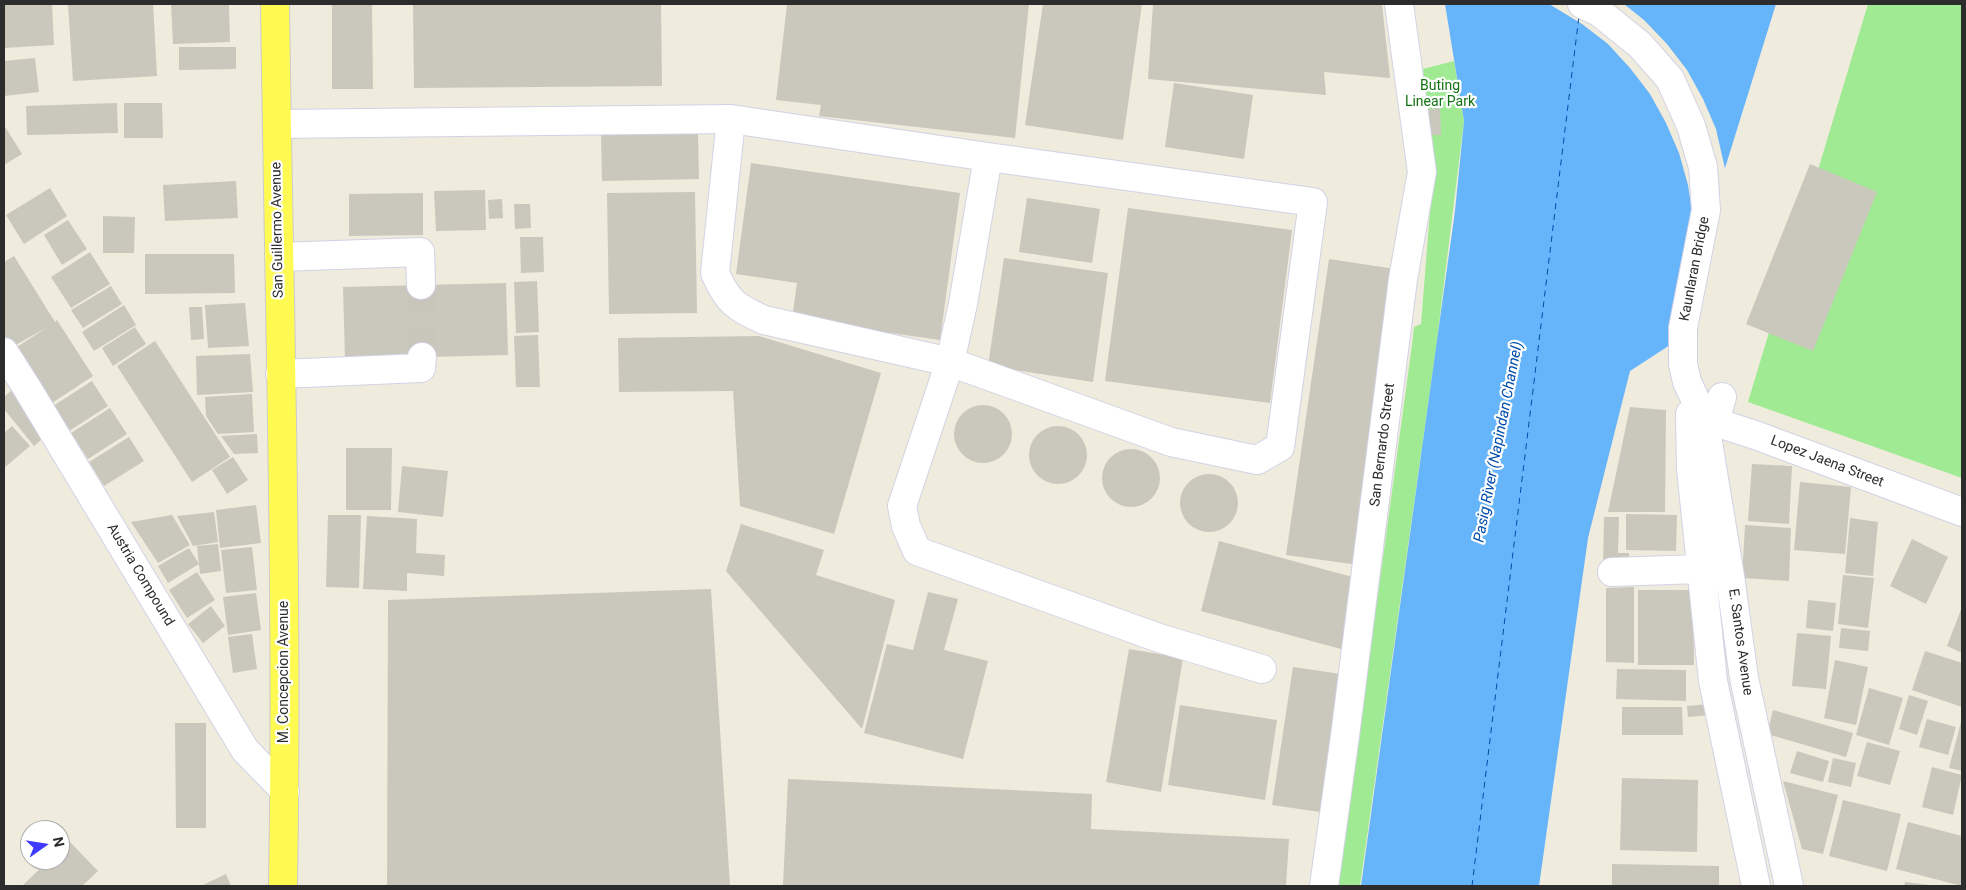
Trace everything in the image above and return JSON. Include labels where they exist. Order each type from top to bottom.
[{"type":"main road","name":"San Guillermo Avenue","points":[[275,4],[282,457]]},
{"type":"main road","name":"M. Concepcion Avenue","points":[[282,457],[285,791],[283,886]]},
{"type":"street","name":"San Bernardo Street","points":[[1324,886],[1346,736],[1403,279],[1422,172],[1399,4]]},
{"type":"street","name":"Kaunlaran Bridge","points":[[1582,4],[1599,12],[1640,45],[1670,79],[1691,126],[1703,166],[1706,210],[1683,328],[1683,343]]},
{"type":"street","points":[[277,124],[731,119],[1313,202],[1280,447],[1257,460],[1171,442],[950,362],[764,320],[739,308],[723,292],[715,273],[731,119]]},
{"type":"street","points":[[988,157],[963,304],[950,362],[902,506],[906,526],[917,551],[1159,638],[1262,669]]},
{"type":"street","points":[[279,257],[420,252],[421,285]]},
{"type":"street","name":"E. Santos Avenue","points":[[1683,343],[1683,364],[1687,382],[1705,410],[1744,678],[1788,886]]},
{"type":"street","name":"Austria Compound","points":[[4,352],[246,750],[285,791]]},
{"type":"street","points":[[280,374],[421,368],[422,357]]},
{"type":"street","name":"E. Santos Avenue","points":[[1705,410],[1691,470],[1700,570],[1713,681],[1756,886]]},
{"type":"street","name":"Lopez Jaena Street","points":[[1705,410],[1962,512]]},
{"type":"street","points":[[1612,572],[1700,570]]},
{"type":"green space","points":[[1868,4],[1962,4],[1962,478],[1748,402]]},
{"type":"green space","name":"Buting Linear Park","points":[[1454,61],[1464,121],[1436,348],[1360,886],[1334,886],[1378,594],[1414,327],[1421,324],[1433,173],[1415,71]]},
{"type":"water","name":"Pasig River (Napindan Channel)","points":[[1445,4],[1776,4],[1670,345],[1630,371],[1588,538],[1539,886],[1361,886],[1455,211],[1464,121]]},
{"type":"pier","points":[[1549,4],[1624,4],[1644,20],[1667,44],[1687,70],[1703,99],[1716,129],[1726,173],[1674,342],[1669,341],[1693,219],[1688,185],[1679,153],[1666,123],[1650,94],[1630,68],[1608,44],[1582,24]]},
{"type":"building","points":[[4,4],[52,4],[54,45],[4,48]]},
{"type":"building","points":[[68,4],[153,4],[157,76],[73,81]]},
{"type":"building","points":[[171,4],[229,4],[230,42],[173,44]]},
{"type":"building","points":[[332,4],[372,4],[373,89],[332,89]]},
{"type":"building","points":[[413,4],[661,4],[662,86],[414,88]]},
{"type":"building","points":[[787,4],[1029,4],[1015,138],[819,116],[821,105],[776,100]]},
{"type":"building","points":[[1043,4],[1142,4],[1123,140],[1025,125]]},
{"type":"building","points":[[1153,4],[1382,4],[1390,78],[1324,72],[1326,95],[1148,79]]},
{"type":"building","points":[[179,47],[236,47],[236,69],[179,70]]},
{"type":"building","points":[[35,58],[39,92],[4,96],[4,61]]},
{"type":"building","points":[[1174,83],[1253,95],[1244,159],[1165,147]]},
{"type":"building","points":[[117,103],[118,133],[27,135],[26,106]]},
{"type":"building","points":[[124,103],[162,103],[163,138],[124,138]]},
{"type":"building","points":[[1440,108],[1441,135],[1431,135],[1429,109]]},
{"type":"building","points":[[4,125],[22,154],[4,165]]},
{"type":"building","points":[[698,133],[699,179],[602,181],[601,135]]},
{"type":"building","points":[[751,163],[960,193],[940,340],[792,319],[797,283],[736,274]]},
{"type":"building","points":[[1810,164],[1877,192],[1813,351],[1746,324]]},
{"type":"building","points":[[236,181],[238,218],[165,221],[163,185]]},
{"type":"building","points":[[50,188],[67,216],[24,244],[6,215]]},
{"type":"building","points":[[485,190],[486,230],[436,231],[434,191]]},
{"type":"building","points":[[695,192],[697,313],[609,314],[607,193]]},
{"type":"building","points":[[423,193],[423,235],[349,236],[349,194]]},
{"type":"building","points":[[1027,198],[1100,209],[1092,263],[1019,252]]},
{"type":"building","points":[[502,199],[503,218],[489,219],[488,200]]},
{"type":"building","points":[[514,204],[530,204],[531,228],[515,229]]},
{"type":"building","points":[[1128,208],[1292,230],[1270,403],[1105,381]]},
{"type":"building","points":[[103,216],[135,217],[134,253],[103,253]]},
{"type":"building","points":[[68,220],[87,249],[62,265],[44,235]]},
{"type":"building","points":[[520,237],[543,237],[544,272],[521,273]]},
{"type":"building","points":[[90,252],[110,284],[71,308],[51,277]]},
{"type":"building","points":[[145,254],[234,254],[235,293],[145,294]]},
{"type":"building","points":[[14,256],[55,322],[57,320],[93,376],[46,407],[11,351],[46,328],[10,348],[4,337],[4,262]]},
{"type":"building","points":[[1004,258],[1108,273],[1093,382],[988,366]]},
{"type":"building","points":[[1329,259],[1402,270],[1359,565],[1286,555]]},
{"type":"building","points":[[537,281],[539,332],[516,333],[514,282]]},
{"type":"building","points":[[506,283],[508,355],[345,359],[343,287]]},
{"type":"building","points":[[111,286],[122,304],[83,328],[71,310]]},
{"type":"building","points":[[245,303],[249,346],[208,348],[205,305]]},
{"type":"building","points":[[124,305],[136,325],[94,351],[82,332]]},
{"type":"building","points":[[189,307],[202,307],[204,339],[191,340]]},
{"type":"building","points":[[135,327],[146,344],[113,366],[102,348]]},
{"type":"building","points":[[538,335],[540,387],[516,387],[514,336]]},
{"type":"building","points":[[759,336],[881,373],[834,534],[740,506],[733,391],[619,392],[618,338]]},
{"type":"building","points":[[155,341],[230,457],[192,482],[117,366]]},
{"type":"building","points":[[250,354],[253,392],[197,395],[196,356]]},
{"type":"building","points":[[92,381],[108,406],[69,431],[53,406]]},
{"type":"building","points":[[13,389],[49,433],[34,446],[4,409],[4,397]]},
{"type":"building","points":[[252,394],[254,432],[218,434],[206,416],[205,397]]},
{"type":"building","points":[[977,405],[989,405],[1004,413],[1012,428],[1012,440],[1004,455],[989,463],[977,463],[962,455],[954,440],[954,428],[962,413]]},
{"type":"building","points":[[1630,407],[1666,410],[1665,512],[1608,512]]},
{"type":"building","points":[[110,408],[127,434],[88,459],[71,433]]},
{"type":"building","points":[[12,426],[30,446],[4,468],[4,433]]},
{"type":"building","points":[[1058,426],[1069,428],[1079,434],[1085,444],[1087,455],[1085,466],[1079,476],[1069,482],[1058,484],[1047,482],[1037,476],[1031,466],[1029,455],[1031,444],[1037,434],[1047,428]]},
{"type":"building","points":[[257,434],[258,453],[234,454],[221,436]]},
{"type":"building","points":[[129,437],[144,461],[104,486],[89,462]]},
{"type":"building","points":[[346,448],[392,448],[391,510],[346,510]]},
{"type":"building","points":[[1131,449],[1142,451],[1152,457],[1158,467],[1160,478],[1158,489],[1152,499],[1142,505],[1131,507],[1120,505],[1110,499],[1104,489],[1102,478],[1104,467],[1110,457],[1120,451]]},
{"type":"building","points":[[233,457],[248,480],[227,494],[212,470]]},
{"type":"building","points":[[1752,464],[1792,466],[1789,524],[1748,521]]},
{"type":"building","points":[[402,466],[448,471],[443,517],[398,512]]},
{"type":"building","points":[[1209,474],[1220,476],[1233,487],[1238,503],[1236,514],[1225,527],[1209,532],[1198,530],[1185,519],[1180,503],[1182,492],[1193,479]]},
{"type":"building","points":[[1800,482],[1851,487],[1845,554],[1794,550]]},
{"type":"building","points":[[256,505],[261,543],[220,548],[216,510]]},
{"type":"building","points":[[214,512],[218,542],[193,546],[177,516]]},
{"type":"building","points":[[1626,514],[1677,515],[1676,551],[1626,550]]},
{"type":"building","points":[[172,515],[190,545],[158,563],[131,522]]},
{"type":"building","points":[[328,515],[361,515],[359,588],[326,587]]},
{"type":"building","points":[[367,516],[417,519],[416,553],[445,555],[444,576],[407,573],[407,591],[363,589]]},
{"type":"building","points":[[1604,517],[1619,517],[1618,553],[1629,553],[1629,569],[1603,569]]},
{"type":"building","points":[[1850,518],[1878,522],[1873,576],[1845,573]]},
{"type":"building","points":[[741,524],[824,550],[816,575],[895,600],[862,729],[726,571]]},
{"type":"building","points":[[1745,525],[1791,528],[1789,581],[1742,578]]},
{"type":"building","points":[[1912,539],[1948,557],[1926,604],[1890,586]]},
{"type":"building","points":[[1219,541],[1360,579],[1341,649],[1201,611]]},
{"type":"building","points":[[218,544],[221,571],[200,574],[197,546]]},
{"type":"building","points":[[252,547],[257,590],[226,593],[221,550]]},
{"type":"building","points":[[189,548],[199,564],[168,583],[158,566]]},
{"type":"building","points":[[197,572],[215,600],[187,618],[169,590]]},
{"type":"building","points":[[1843,575],[1874,578],[1868,628],[1838,624]]},
{"type":"building","points":[[1634,587],[1634,663],[1606,662],[1606,588]]},
{"type":"building","points":[[711,589],[730,886],[387,886],[388,600]]},
{"type":"building","points":[[1638,590],[1693,590],[1694,665],[1638,665]]},
{"type":"building","points":[[928,592],[958,599],[944,650],[988,661],[963,759],[864,733],[887,644],[913,650]]},
{"type":"building","points":[[256,593],[261,630],[228,635],[223,597]]},
{"type":"building","points":[[1808,600],[1836,603],[1833,631],[1806,628]]},
{"type":"building","points":[[211,606],[225,626],[203,643],[188,624]]},
{"type":"building","points":[[1962,607],[1962,653],[1947,646]]},
{"type":"building","points":[[1841,628],[1870,631],[1868,651],[1839,648]]},
{"type":"building","points":[[1797,633],[1831,636],[1826,689],[1792,686]]},
{"type":"building","points":[[252,634],[257,669],[233,673],[228,637]]},
{"type":"building","points":[[1129,649],[1183,658],[1161,792],[1106,782]]},
{"type":"building","points":[[1925,651],[1962,663],[1962,707],[1912,690]]},
{"type":"building","points":[[1835,660],[1868,667],[1856,725],[1824,718]]},
{"type":"building","points":[[1293,667],[1341,674],[1320,812],[1272,805]]},
{"type":"building","points":[[1617,669],[1686,670],[1686,701],[1616,699]]},
{"type":"building","points":[[1869,688],[1903,698],[1889,745],[1856,735]]},
{"type":"building","points":[[1909,695],[1928,701],[1917,735],[1899,729]]},
{"type":"building","points":[[1709,704],[1710,715],[1688,717],[1687,706]]},
{"type":"building","points":[[1180,705],[1277,720],[1265,800],[1168,785]]},
{"type":"building","points":[[1622,707],[1682,707],[1683,735],[1622,735]]},
{"type":"building","points":[[1773,710],[1853,733],[1846,757],[1767,734]]},
{"type":"building","points":[[1962,718],[1962,771],[1949,768]]},
{"type":"building","points":[[1927,719],[1956,727],[1948,755],[1919,747]]},
{"type":"building","points":[[175,723],[206,723],[206,828],[176,828]]},
{"type":"building","points":[[1867,742],[1900,751],[1890,785],[1857,776]]},
{"type":"building","points":[[1797,751],[1829,761],[1823,782],[1790,773]]},
{"type":"building","points":[[1833,758],[1856,763],[1851,787],[1828,782]]},
{"type":"building","points":[[1932,767],[1962,775],[1953,815],[1922,807]]},
{"type":"building","points":[[1622,778],[1698,780],[1697,852],[1620,850]]},
{"type":"building","points":[[788,779],[1092,794],[1091,829],[1289,839],[1286,886],[783,886]]},
{"type":"building","points":[[1783,781],[1838,795],[1823,854],[1802,849]]},
{"type":"building","points":[[1843,800],[1901,814],[1887,871],[1829,856]]},
{"type":"building","points":[[1908,822],[1962,836],[1962,886],[1896,869]]},
{"type":"building","points":[[70,842],[98,871],[82,886],[22,886],[39,870],[70,870]]},
{"type":"building","points":[[1612,864],[1719,866],[1719,886],[1612,886]]},
{"type":"building","points":[[226,874],[231,886],[201,886]]},
{"type":"building","points":[[1905,882],[1930,885],[1930,886],[1904,886]]},
{"type":"ferry route","points":[[1472,886],[1579,16]]},
{"type":"tunnel","points":[[421,285],[422,357]]}]
